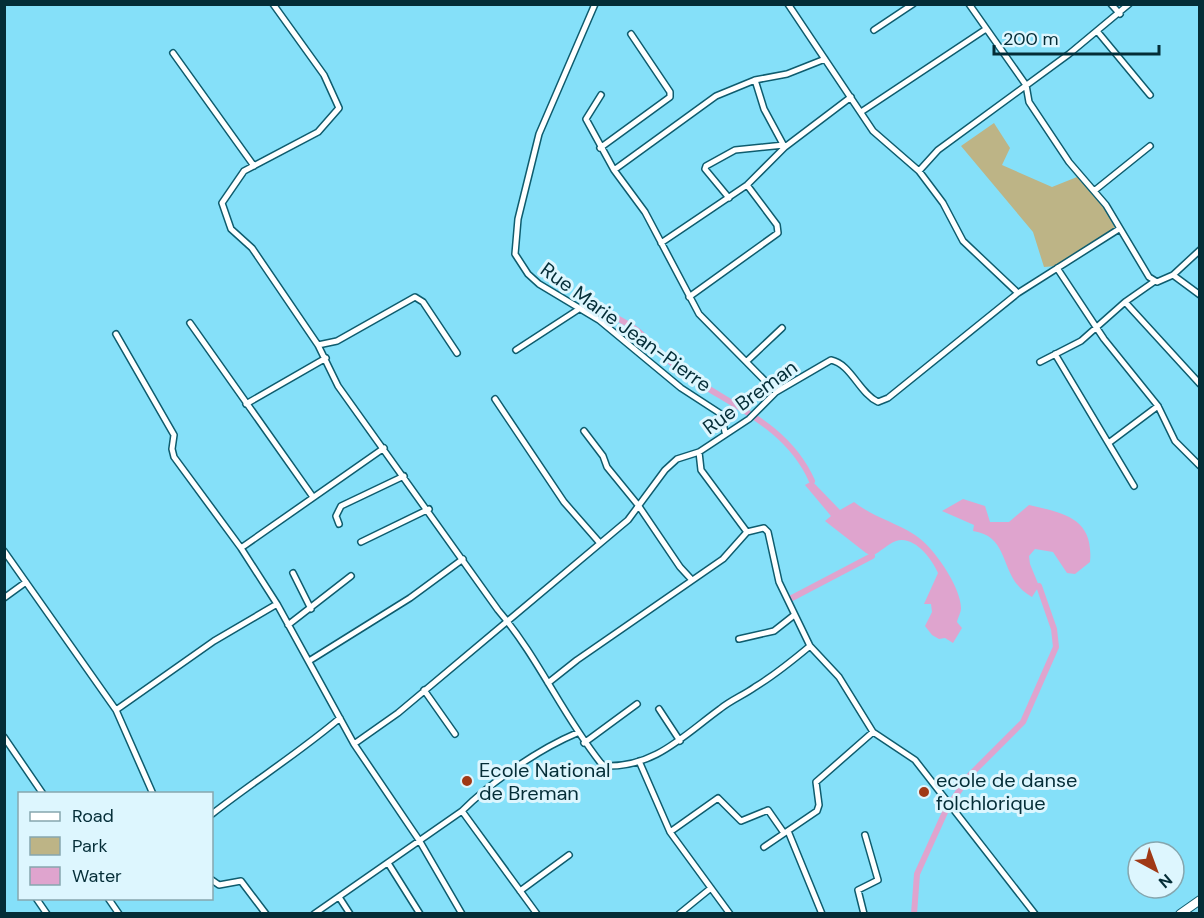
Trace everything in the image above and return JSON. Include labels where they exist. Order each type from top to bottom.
[{"type":"main road","points":[[1180,914],[1200,900]]},
{"type":"street","points":[[273,4],[324,75],[339,108],[318,132],[244,171],[222,202],[231,229],[252,248],[318,345],[338,386],[508,621],[564,705],[577,733],[604,766],[653,758],[680,741],[721,707],[784,668],[810,646]]},
{"type":"street","name":"Rue Marie Jean-Pierre","points":[[594,4],[540,134],[518,219],[514,247],[519,263],[528,274],[621,336],[659,371],[721,414],[725,432]]},
{"type":"street","points":[[788,4],[873,131],[919,171],[944,203],[963,241],[1018,293]]},
{"type":"street","points":[[874,30],[913,4]]},
{"type":"street","points":[[969,4],[1026,85],[1029,102],[1069,162],[1106,205],[1149,277],[1155,280]]},
{"type":"street","points":[[1112,4],[1120,14]]},
{"type":"street","points":[[919,171],[938,150],[1120,14],[1129,4]]},
{"type":"street","points":[[861,112],[986,28]]},
{"type":"street","points":[[1097,31],[1150,95]]},
{"type":"street","points":[[600,148],[670,97],[670,92],[632,34]]},
{"type":"street","points":[[173,53],[254,165]]},
{"type":"street","points":[[614,170],[702,104],[755,80],[787,74],[825,59]]},
{"type":"street","points":[[755,80],[764,109],[784,146]]},
{"type":"street","points":[[601,95],[586,118],[600,148],[645,212],[699,314],[776,392]]},
{"type":"street","points":[[661,243],[747,185],[784,146],[850,97]]},
{"type":"street","points":[[729,198],[705,169],[706,166],[735,150],[784,146]]},
{"type":"street","points":[[1094,191],[1150,146]]},
{"type":"street","points":[[689,297],[778,233],[777,225],[747,185]]},
{"type":"street","name":"Rue Breman","points":[[747,532],[701,470],[699,452],[725,432],[749,418],[776,392],[831,360],[839,361],[867,397],[878,402],[888,398],[1018,293],[1119,229]]},
{"type":"street","points":[[1040,362],[1081,341],[1125,302],[1155,280],[1173,275],[1200,250]]},
{"type":"street","points":[[1057,268],[1096,327],[1158,406],[1175,441],[1200,466]]},
{"type":"street","points":[[1173,275],[1200,295]]},
{"type":"street","points":[[318,345],[337,341],[415,297],[423,302],[458,353]]},
{"type":"street","points":[[1125,302],[1200,384]]},
{"type":"street","points":[[516,350],[579,309]]},
{"type":"street","points":[[190,323],[313,497]]},
{"type":"street","points":[[747,361],[782,328]]},
{"type":"street","points":[[116,334],[174,435],[172,449],[174,457],[241,548],[277,604],[354,744],[419,840],[462,914]]},
{"type":"street","points":[[1055,354],[1110,442],[1134,486]]},
{"type":"street","points":[[246,404],[326,358]]},
{"type":"street","points":[[495,399],[564,502],[599,542]]},
{"type":"street","points":[[1110,442],[1158,406]]},
{"type":"street","points":[[584,430],[603,456],[607,467],[638,505],[680,567],[692,580]]},
{"type":"street","points":[[241,548],[384,448]]},
{"type":"street","points":[[354,744],[424,690],[628,520],[677,459],[699,452]]},
{"type":"street","points":[[339,524],[336,516],[341,506],[404,476]]},
{"type":"street","points":[[362,542],[429,509]]},
{"type":"street","points":[[548,683],[723,559],[747,532],[764,528],[768,532],[773,565],[793,616],[810,646],[838,677],[873,732],[915,760],[1035,914]]},
{"type":"street","points":[[4,551],[116,710],[152,792]]},
{"type":"street","points":[[309,661],[410,598],[463,559]]},
{"type":"street","points":[[293,573],[311,609]]},
{"type":"street","points":[[288,625],[351,576]]},
{"type":"street","points":[[4,598],[26,582]]},
{"type":"street","points":[[116,710],[214,641],[277,604]]},
{"type":"street","points":[[739,639],[774,631],[793,616]]},
{"type":"street","points":[[424,690],[455,734]]},
{"type":"street","points":[[585,743],[638,704]]},
{"type":"street","points":[[659,709],[680,741]]},
{"type":"street","points":[[213,813],[248,785],[303,750],[340,718]]},
{"type":"street","points":[[764,847],[817,811],[819,805],[816,782],[823,773],[873,732]]},
{"type":"street","points":[[314,914],[462,811],[473,800],[543,751],[577,733]]},
{"type":"street","points":[[4,737],[42,792]]},
{"type":"street","points":[[639,761],[670,832],[730,914]]},
{"type":"street","points":[[670,832],[718,798],[741,821],[766,809],[786,832],[822,914]]},
{"type":"street","points":[[462,811],[537,914]]},
{"type":"street","points":[[864,914],[858,890],[878,880],[865,835]]},
{"type":"street","points":[[520,891],[569,855]]},
{"type":"street","points":[[388,863],[420,914]]},
{"type":"street","points":[[213,881],[219,885],[241,881],[266,914]]},
{"type":"street","points":[[679,914],[711,888]]},
{"type":"street","points":[[339,897],[350,914]]},
{"type":"street","points":[[37,900],[47,914]]},
{"type":"street","points":[[109,900],[119,914]]},
{"type":"green space","points":[[994,123],[1010,148],[1002,165],[1052,187],[1077,177],[1105,209],[1115,228],[1056,266],[1044,267],[1033,232],[961,146]]},
{"type":"water","points":[[812,481],[840,510],[854,502],[915,535],[930,548],[945,568],[960,599],[961,610],[957,622],[962,628],[953,643],[945,638],[939,639],[932,635],[925,626],[932,612],[931,604],[924,604],[938,573],[927,555],[916,545],[903,540],[893,542],[872,556],[866,553],[825,521],[831,516],[805,485]]},
{"type":"water","points":[[963,499],[985,506],[990,522],[1009,522],[1029,505],[1065,515],[1082,527],[1087,536],[1090,562],[1075,574],[1067,573],[1053,552],[1035,549],[1029,556],[1039,586],[1032,597],[1014,580],[994,541],[986,535],[973,531],[974,525],[942,511]]},
{"type":"waterway","points":[[594,306],[633,327],[681,371],[772,430],[801,461],[812,481]]},
{"type":"waterway","points":[[790,599],[872,556]]},
{"type":"waterway","points":[[914,914],[917,874],[946,810],[969,776],[1023,722],[1056,647],[1054,629],[1039,586]]},
{"type":"place","name":"Ecole National de Breman","points":[[467,781]]},
{"type":"place","name":"ecole de danse folchlorique","points":[[924,792]]}]
